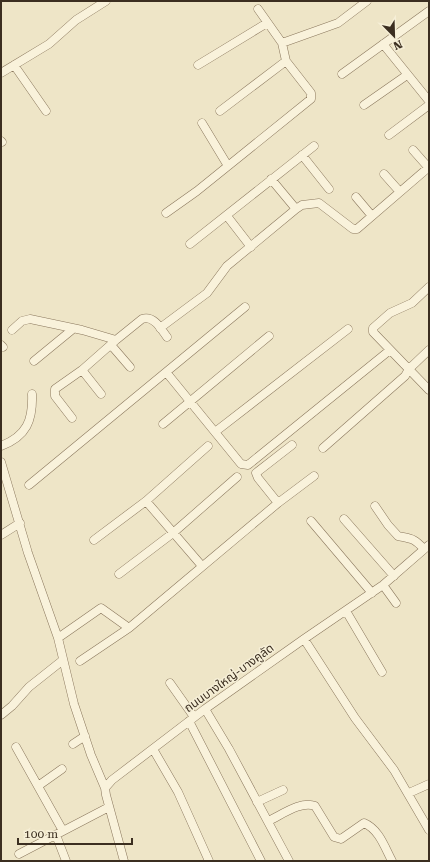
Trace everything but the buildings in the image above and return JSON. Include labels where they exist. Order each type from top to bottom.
[{"type":"street","points":[[1,73],[49,44],[76,20],[106,1]]},
{"type":"street","points":[[282,43],[326,29],[338,23],[367,1]]},
{"type":"street","points":[[166,213],[197,192],[311,99],[311,94],[286,61],[282,43],[258,9]]},
{"type":"street","points":[[342,74],[429,11]]},
{"type":"street","points":[[198,65],[267,23]]},
{"type":"street","points":[[383,44],[428,97]]},
{"type":"street","points":[[220,111],[286,61]]},
{"type":"street","points":[[14,65],[46,111]]},
{"type":"street","points":[[364,105],[408,75]]},
{"type":"street","points":[[389,136],[429,105]]},
{"type":"street","points":[[202,123],[228,166]]},
{"type":"street","points":[[190,244],[314,146]]},
{"type":"street","points":[[160,328],[206,293],[228,266],[302,205],[319,203],[354,229],[372,216],[428,167],[413,150]]},
{"type":"street","points":[[302,155],[329,189]]},
{"type":"street","points":[[384,174],[400,192]]},
{"type":"street","points":[[271,179],[296,209]]},
{"type":"street","points":[[356,197],[372,216]]},
{"type":"street","points":[[227,216],[251,247]]},
{"type":"street","points":[[429,287],[412,303],[390,313],[373,328],[373,332],[429,390]]},
{"type":"street","points":[[28,485],[244,307]]},
{"type":"street","points":[[12,330],[26,319],[41,320],[73,329],[113,343],[130,367]]},
{"type":"street","points":[[72,418],[55,396],[54,391],[82,370],[142,319],[152,319],[168,337]]},
{"type":"street","points":[[34,361],[73,329]]},
{"type":"street","points":[[215,432],[348,329]]},
{"type":"street","points":[[163,424],[269,336]]},
{"type":"street","points":[[166,372],[241,464],[248,465],[390,350]]},
{"type":"street","points":[[323,448],[405,376],[429,350]]},
{"type":"street","points":[[82,370],[101,394]]},
{"type":"street","points":[[1,446],[8,444],[24,432],[30,421],[32,411],[32,394]]},
{"type":"street","points":[[278,503],[258,478],[256,473],[292,445]]},
{"type":"street","points":[[94,540],[146,501],[208,446]]},
{"type":"street","points":[[1,462],[47,612],[58,638],[74,704],[96,770],[105,788],[124,861]]},
{"type":"street","points":[[80,661],[129,628],[278,503],[314,476]]},
{"type":"street","points":[[119,574],[173,533],[237,477]]},
{"type":"street","points":[[146,501],[202,566]]},
{"type":"street","points":[[375,506],[388,525],[398,536],[411,537],[428,546]]},
{"type":"street","points":[[344,519],[394,576]]},
{"type":"street","points":[[311,521],[372,594]]},
{"type":"street","points":[[1,535],[20,523]]},
{"type":"street","name":"ถนนบางใหญ่-บางคูลัด","points":[[105,788],[112,780],[205,709],[304,639],[372,594],[428,546]]},
{"type":"street","points":[[383,585],[396,603]]},
{"type":"street","points":[[58,638],[101,608],[106,610],[129,628]]},
{"type":"street","points":[[346,611],[382,672]]},
{"type":"street","points":[[304,639],[354,718],[394,770],[409,793],[429,830]]},
{"type":"street","points":[[1,715],[12,706],[28,687],[63,660]]},
{"type":"street","points":[[170,683],[192,719],[261,861]]},
{"type":"street","points":[[205,709],[229,749],[289,861]]},
{"type":"street","points":[[73,744],[85,736]]},
{"type":"street","points":[[16,747],[38,786],[60,833],[66,861]]},
{"type":"street","points":[[153,749],[178,792],[209,861]]},
{"type":"street","points":[[38,786],[62,769]]},
{"type":"street","points":[[409,793],[429,784]]},
{"type":"street","points":[[257,802],[283,790]]},
{"type":"street","points":[[268,821],[301,806],[315,806],[334,837],[337,839],[341,840],[364,823],[368,824],[378,835],[392,861]]},
{"type":"street","points":[[19,854],[109,807]]}]
